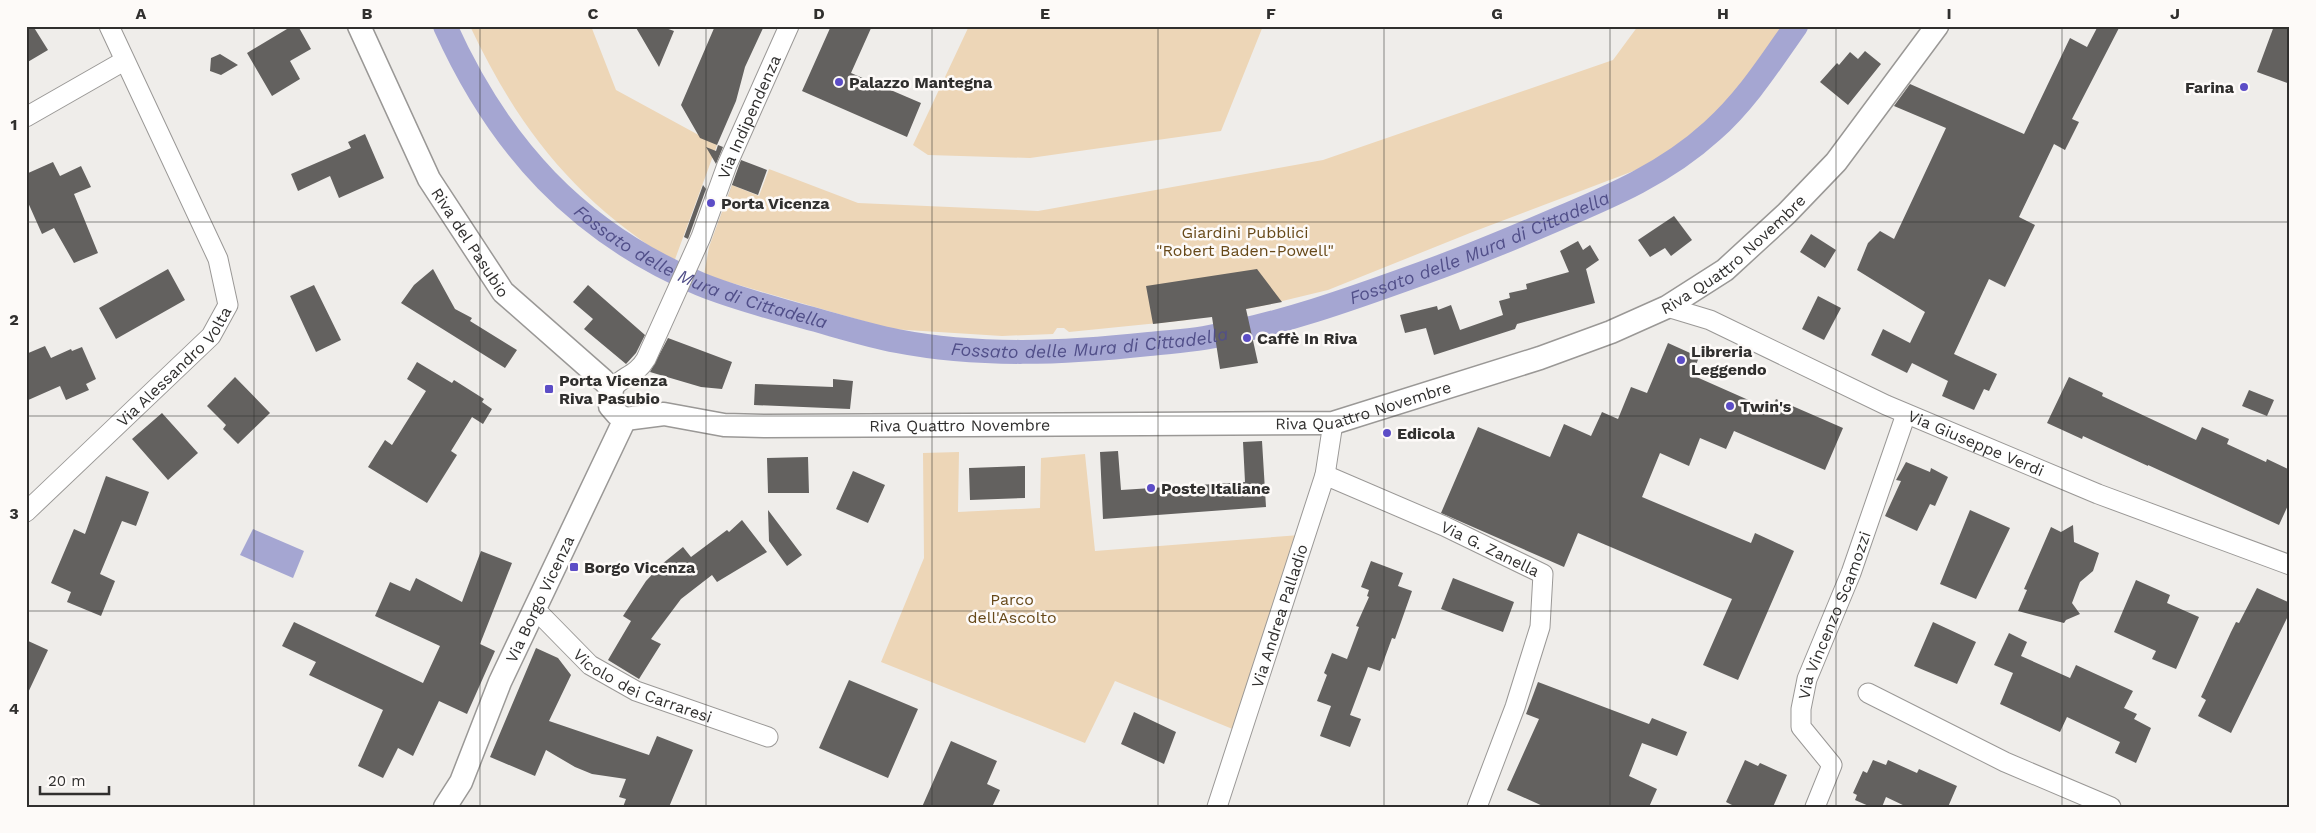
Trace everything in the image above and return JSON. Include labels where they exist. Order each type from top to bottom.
[{"type":"street","name":"Via Alessandro Volta","points":[[26,512],[211,336],[228,305],[218,259],[109,26]]},
{"type":"street","name":"Riva del Pasubio","points":[[359,26],[429,179],[503,292],[612,390]]},
{"type":"street","name":"Via Indipendenza","points":[[612,390],[616,383],[640,368],[700,237],[727,164],[789,26]]},
{"type":"street","name":"Riva Quattro Novembre","points":[[625,419],[638,419],[664,414],[724,425],[766,426],[1333,423],[1540,358],[1611,332],[1667,307],[1725,270],[1787,213],[1836,162],[1937,26]]},
{"type":"street","points":[[26,117],[124,61]]},
{"type":"street","name":"Via Giuseppe Verdi","points":[[1667,307],[1710,320],[1906,414],[2098,494],[2290,565]]},
{"type":"street","points":[[612,390],[610,406],[625,419]]},
{"type":"street","name":"Via Vincenzo Scamozzi","points":[[1815,807],[1832,765],[1802,727],[1800,709],[1807,679],[1851,573],[1906,414]]},
{"type":"street","name":"Via Borgo Vicenza","points":[[445,807],[461,782],[500,682],[625,419]]},
{"type":"street","name":"Via Andrea Palladio","points":[[1217,807],[1325,475],[1333,423]]},
{"type":"street","name":"Via G. Zanella","points":[[1325,475],[1444,526],[1543,574],[1540,627],[1515,707],[1477,807]]},
{"type":"street","name":"Vicolo dei Carraresi","points":[[535,609],[590,665],[636,691],[768,737]]},
{"type":"street","points":[[1868,693],[2005,762],[2111,807]]},
{"type":"street","points":[[461,782],[467,807]]},
{"type":"green space","points":[[470,26],[591,26],[616,90],[717,145],[674,262],[639,239],[608,214],[579,188],[554,160],[530,130],[509,98]]},
{"type":"green space","points":[[969,26],[1263,26],[1221,131],[1030,158],[928,155],[913,145]]},
{"type":"green space","name":"Giardini Pubblici \"Robert Baden-Powell\"","points":[[1638,26],[1787,26],[1764,60],[1710,123],[1652,164],[1470,233],[1328,290],[1257,307],[1199,317],[1189,316],[1188,320],[1069,332],[1064,328],[1057,328],[1053,334],[1002,336],[891,329],[704,275],[709,247],[732,185],[759,196],[769,169],[858,203],[1038,211],[1323,160],[1613,60]]},
{"type":"green space","name":"Parco dell'Ascolto","points":[[959,452],[958,512],[1040,508],[1041,458],[1085,454],[1095,551],[1300,535],[1235,730],[1115,681],[1085,743],[881,662],[924,558],[923,453]]},
{"type":"water","points":[[253,529],[304,551],[293,578],[240,555]]},
{"type":"building","points":[[26,26],[33,26],[48,50],[26,63]]},
{"type":"building","points":[[292,26],[298,26],[311,49],[290,61],[300,79],[272,96],[247,53]]},
{"type":"building","points":[[635,26],[660,26],[674,31],[659,67]]},
{"type":"building","points":[[715,26],[764,26],[745,67],[736,101],[717,145],[700,138],[681,105]]},
{"type":"building","name":"Palazzo Mantegna","points":[[831,26],[872,26],[851,73],[921,103],[907,137],[802,91]]},
{"type":"building","points":[[2098,26],[2120,26],[2072,119],[2079,122],[2065,150],[2054,144],[2019,217],[2035,225],[2005,287],[1989,279],[1954,354],[1997,374],[1989,391],[1984,389],[1974,410],[1942,396],[1948,381],[1912,363],[1907,373],[1871,355],[1883,329],[1910,343],[1925,312],[1857,270],[1868,243],[1880,231],[1894,239],[1946,128],[1894,106],[1910,84],[2024,134],[2070,38],[2087,47]]},
{"type":"building","points":[[2274,26],[2290,26],[2290,84],[2257,72]]},
{"type":"building","points":[[1865,51],[1881,64],[1848,105],[1820,82],[1850,52],[1858,59]]},
{"type":"building","points":[[220,54],[238,65],[221,75],[210,71],[211,58]]},
{"type":"building","points":[[365,134],[384,178],[339,198],[330,176],[298,191],[291,174],[351,148],[348,142]]},
{"type":"building","points":[[718,145],[723,147],[716,164],[706,147],[716,151]]},
{"type":"building","points":[[741,160],[767,170],[758,195],[732,185],[713,237]]},
{"type":"building","points":[[53,162],[60,176],[81,166],[91,187],[74,194],[98,253],[74,263],[54,228],[42,234],[26,198],[26,174]]},
{"type":"building","points":[[703,185],[706,189],[688,239],[684,237]]},
{"type":"building","points":[[1674,216],[1692,240],[1671,256],[1665,248],[1650,257],[1638,240]]},
{"type":"building","points":[[1811,234],[1836,250],[1825,268],[1800,252]]},
{"type":"building","points":[[1578,241],[1583,250],[1590,245],[1599,260],[1586,269],[1595,303],[1517,324],[1515,329],[1434,355],[1426,328],[1405,333],[1400,315],[1437,306],[1438,310],[1451,305],[1460,330],[1503,315],[1499,301],[1510,298],[1509,293],[1527,289],[1526,284],[1569,272],[1560,251]]},
{"type":"building","points":[[168,269],[185,300],[116,339],[99,308]]},
{"type":"building","points":[[433,269],[455,309],[472,318],[470,321],[517,350],[505,368],[401,303],[414,285]]},
{"type":"building","points":[[1257,269],[1282,302],[1246,309],[1258,363],[1220,369],[1212,317],[1153,324],[1146,286]]},
{"type":"building","points":[[314,285],[341,340],[316,352],[290,296]]},
{"type":"building","points":[[588,285],[645,335],[636,353],[626,364],[584,329],[593,319],[573,302]]},
{"type":"building","points":[[1818,296],[1841,308],[1824,340],[1802,329]]},
{"type":"building","points":[[668,338],[732,362],[722,389],[701,387],[650,372]]},
{"type":"building","points":[[1668,343],[1699,357],[1692,375],[1771,410],[1776,399],[1843,428],[1825,470],[1734,431],[1726,449],[1700,438],[1689,466],[1660,453],[1642,497],[1751,543],[1755,533],[1794,551],[1738,680],[1703,665],[1732,599],[1578,533],[1564,567],[1441,513],[1478,427],[1550,457],[1564,424],[1591,436],[1602,412],[1618,419],[1631,387],[1647,393]]},
{"type":"building","points":[[45,346],[51,358],[71,349],[72,351],[82,347],[96,379],[86,384],[89,390],[66,400],[60,386],[26,401],[26,354]]},
{"type":"building","points":[[417,362],[452,383],[454,380],[484,399],[482,402],[492,409],[483,424],[472,417],[451,451],[457,455],[427,503],[368,467],[385,440],[392,445],[426,391],[407,379]]},
{"type":"building","points":[[235,377],[270,413],[238,444],[223,429],[226,425],[207,406]]},
{"type":"building","points":[[2069,377],[2103,393],[2102,396],[2196,440],[2202,427],[2229,439],[2227,444],[2266,462],[2267,459],[2290,470],[2290,501],[2279,525],[2083,436],[2082,439],[2047,423]]},
{"type":"building","points":[[833,379],[853,381],[850,409],[754,405],[755,384],[833,387]]},
{"type":"building","points":[[2249,390],[2274,400],[2267,416],[2242,406]]},
{"type":"building","points":[[162,413],[198,453],[168,480],[132,439]]},
{"type":"building","points":[[1262,441],[1266,507],[1103,519],[1100,452],[1118,451],[1121,490],[1245,482],[1243,442]]},
{"type":"building","points":[[808,457],[809,493],[768,493],[767,458]]},
{"type":"building","points":[[1906,462],[1930,472],[1931,468],[1948,477],[1935,506],[1930,504],[1917,531],[1885,516],[1901,481],[1896,480]]},
{"type":"building","points":[[1025,466],[1025,498],[970,500],[969,468]]},
{"type":"building","points":[[853,471],[885,485],[868,523],[836,509]]},
{"type":"building","points":[[106,476],[149,492],[136,526],[122,521],[100,574],[115,581],[101,616],[67,602],[71,592],[51,583],[74,529],[85,534]]},
{"type":"building","points":[[768,510],[802,555],[787,566],[769,541]]},
{"type":"building","points":[[1970,510],[2010,528],[1976,599],[1940,584]]},
{"type":"building","points":[[742,520],[767,552],[717,582],[712,575],[681,599],[651,639],[661,644],[639,679],[608,660],[631,621],[623,616],[646,581],[662,564],[683,547],[691,557],[727,530],[729,532]]},
{"type":"building","points":[[2073,525],[2074,542],[2099,553],[2093,571],[2080,582],[2072,603],[2080,614],[2066,620],[2064,623],[2018,611],[2027,590],[2024,589],[2051,527],[2061,532]]},
{"type":"building","points":[[481,551],[512,563],[480,644],[495,651],[467,714],[439,701],[413,756],[398,748],[383,778],[358,766],[383,710],[309,675],[316,662],[282,646],[294,622],[423,683],[440,646],[375,616],[390,582],[410,591],[416,578],[462,602]]},
{"type":"building","points":[[1371,561],[1403,573],[1398,586],[1412,591],[1395,639],[1392,638],[1380,671],[1368,667],[1350,715],[1361,719],[1350,747],[1320,736],[1331,706],[1317,701],[1327,675],[1324,673],[1332,653],[1347,659],[1359,627],[1356,626],[1369,597],[1367,596],[1369,590],[1361,587]]},
{"type":"building","points":[[1453,578],[1514,602],[1503,632],[1441,609]]},
{"type":"building","points":[[2136,580],[2170,595],[2167,603],[2199,617],[2176,669],[2152,659],[2156,651],[2114,632]]},
{"type":"building","points":[[2257,588],[2290,603],[2290,612],[2231,733],[2198,716],[2206,700],[2201,697],[2236,622],[2239,623]]},
{"type":"building","points":[[1933,622],[1976,642],[1957,684],[1914,666]]},
{"type":"building","points":[[2009,633],[2027,642],[2021,656],[2070,678],[2076,665],[2133,691],[2124,708],[2137,714],[2134,719],[2151,728],[2136,763],[2115,753],[2120,742],[2067,717],[2060,732],[2000,704],[2013,673],[1994,665]]},
{"type":"building","points":[[26,640],[48,650],[26,697]]},
{"type":"building","points":[[536,648],[558,658],[571,675],[549,721],[649,755],[657,736],[693,750],[669,807],[623,807],[626,799],[619,797],[626,779],[592,774],[575,767],[546,750],[535,776],[490,757]]},
{"type":"building","points":[[849,680],[918,709],[888,778],[819,748]]},
{"type":"building","points":[[1538,682],[1649,724],[1652,718],[1687,732],[1677,756],[1642,743],[1629,776],[1657,789],[1649,807],[1545,807],[1507,790],[1539,719],[1526,714]]},
{"type":"building","points":[[1134,712],[1176,732],[1164,764],[1121,744]]},
{"type":"building","points":[[951,741],[997,761],[987,784],[1000,790],[992,807],[922,807]]},
{"type":"building","points":[[1745,760],[1758,766],[1760,763],[1787,775],[1773,807],[1736,807],[1726,802]]},
{"type":"building","points":[[1873,760],[1886,765],[1888,760],[1917,773],[1919,769],[1957,786],[1948,807],[1907,807],[1886,797],[1882,807],[1871,807],[1855,800],[1857,795],[1853,793],[1863,771],[1867,773]]},
{"type":"waterway","name":"Fossato delle Mura di Cittadella","points":[[445,26],[466,69],[490,110],[517,147],[547,180],[580,211],[616,239],[656,263],[726,294],[874,336],[928,346],[1023,352],[1086,350],[1183,341],[1232,333],[1287,319],[1369,292],[1456,261],[1522,234],[1638,182],[1694,146],[1736,107],[1767,68],[1796,26]]},
{"type":"place","name":"Palazzo Mantegna","points":[[839,82]]},
{"type":"place","name":"Farina","points":[[2244,87]]},
{"type":"place","name":"Porta Vicenza","points":[[711,203]]},
{"type":"place","name":"Caffè In Riva","points":[[1247,338]]},
{"type":"place","name":"Libreria Leggendo","points":[[1681,360]]},
{"type":"place","name":"Porta Vicenza Riva Pasubio","points":[[549,389]]},
{"type":"place","name":"Twin's","points":[[1730,406]]},
{"type":"place","name":"Edicola","points":[[1387,433]]},
{"type":"place","name":"Poste Italiane","points":[[1151,488]]},
{"type":"place","name":"Borgo Vicenza","points":[[574,567]]}]
